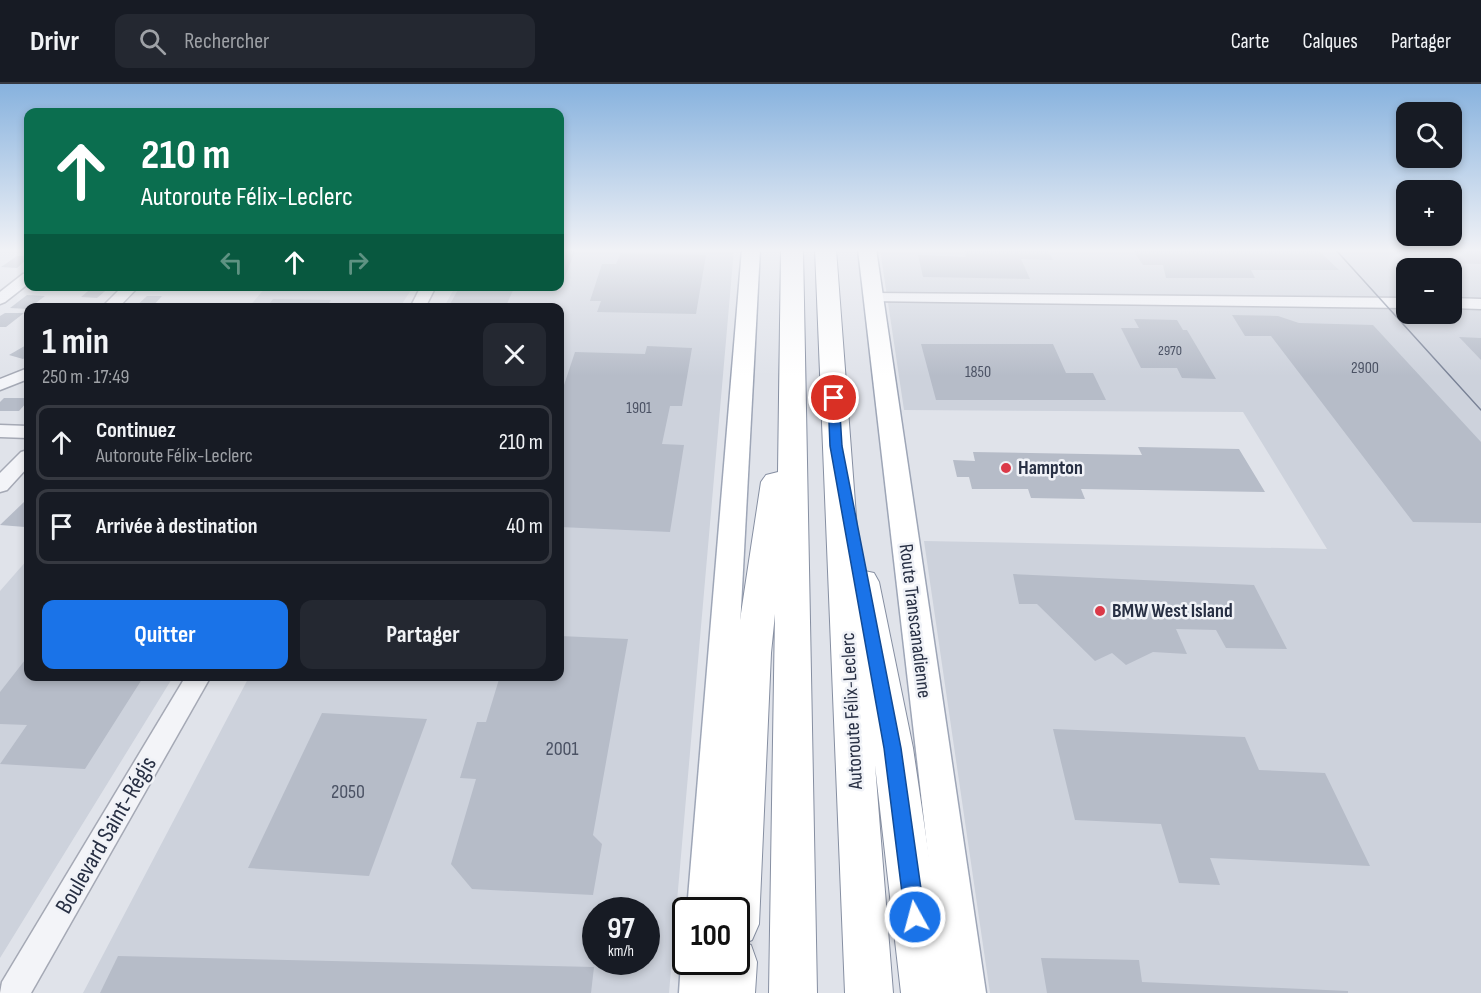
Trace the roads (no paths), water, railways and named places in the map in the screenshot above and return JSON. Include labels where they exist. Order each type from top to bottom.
[{"type":"highway","points":[[792,291],[793,993]]},
{"type":"highway","name":"Autoroute Félix-Leclerc","points":[[827,291],[869,993]]},
{"type":"highway","points":[[738,897],[753,653],[792,368]]},
{"type":"highway","points":[[836,446],[893,748],[925,993]]},
{"type":"highway","points":[[731,993],[733,975]]},
{"type":"main road","points":[[707,897],[748,291]]},
{"type":"main road","name":"Route Transcanadienne","points":[[872,291],[965,993]]},
{"type":"main road","points":[[700,993],[701,975]]},
{"type":"street","points":[[113,303],[126,291]]},
{"type":"street","points":[[873,298],[1396,303]]},
{"type":"street","points":[[1462,303],[1481,303]]},
{"type":"street","points":[[0,385],[24,375]]},
{"type":"street","points":[[0,431],[24,432]]},
{"type":"street","points":[[0,485],[24,460]]},
{"type":"street","name":"Boulevard Saint-Régis","points":[[13,993],[196,681]]},
{"type":"tram line","points":[[1373,291],[1481,410]]},
{"type":"place","name":"Hampton","points":[[1006,468]]},
{"type":"place","name":"BMW West Island","points":[[1100,611]]}]
